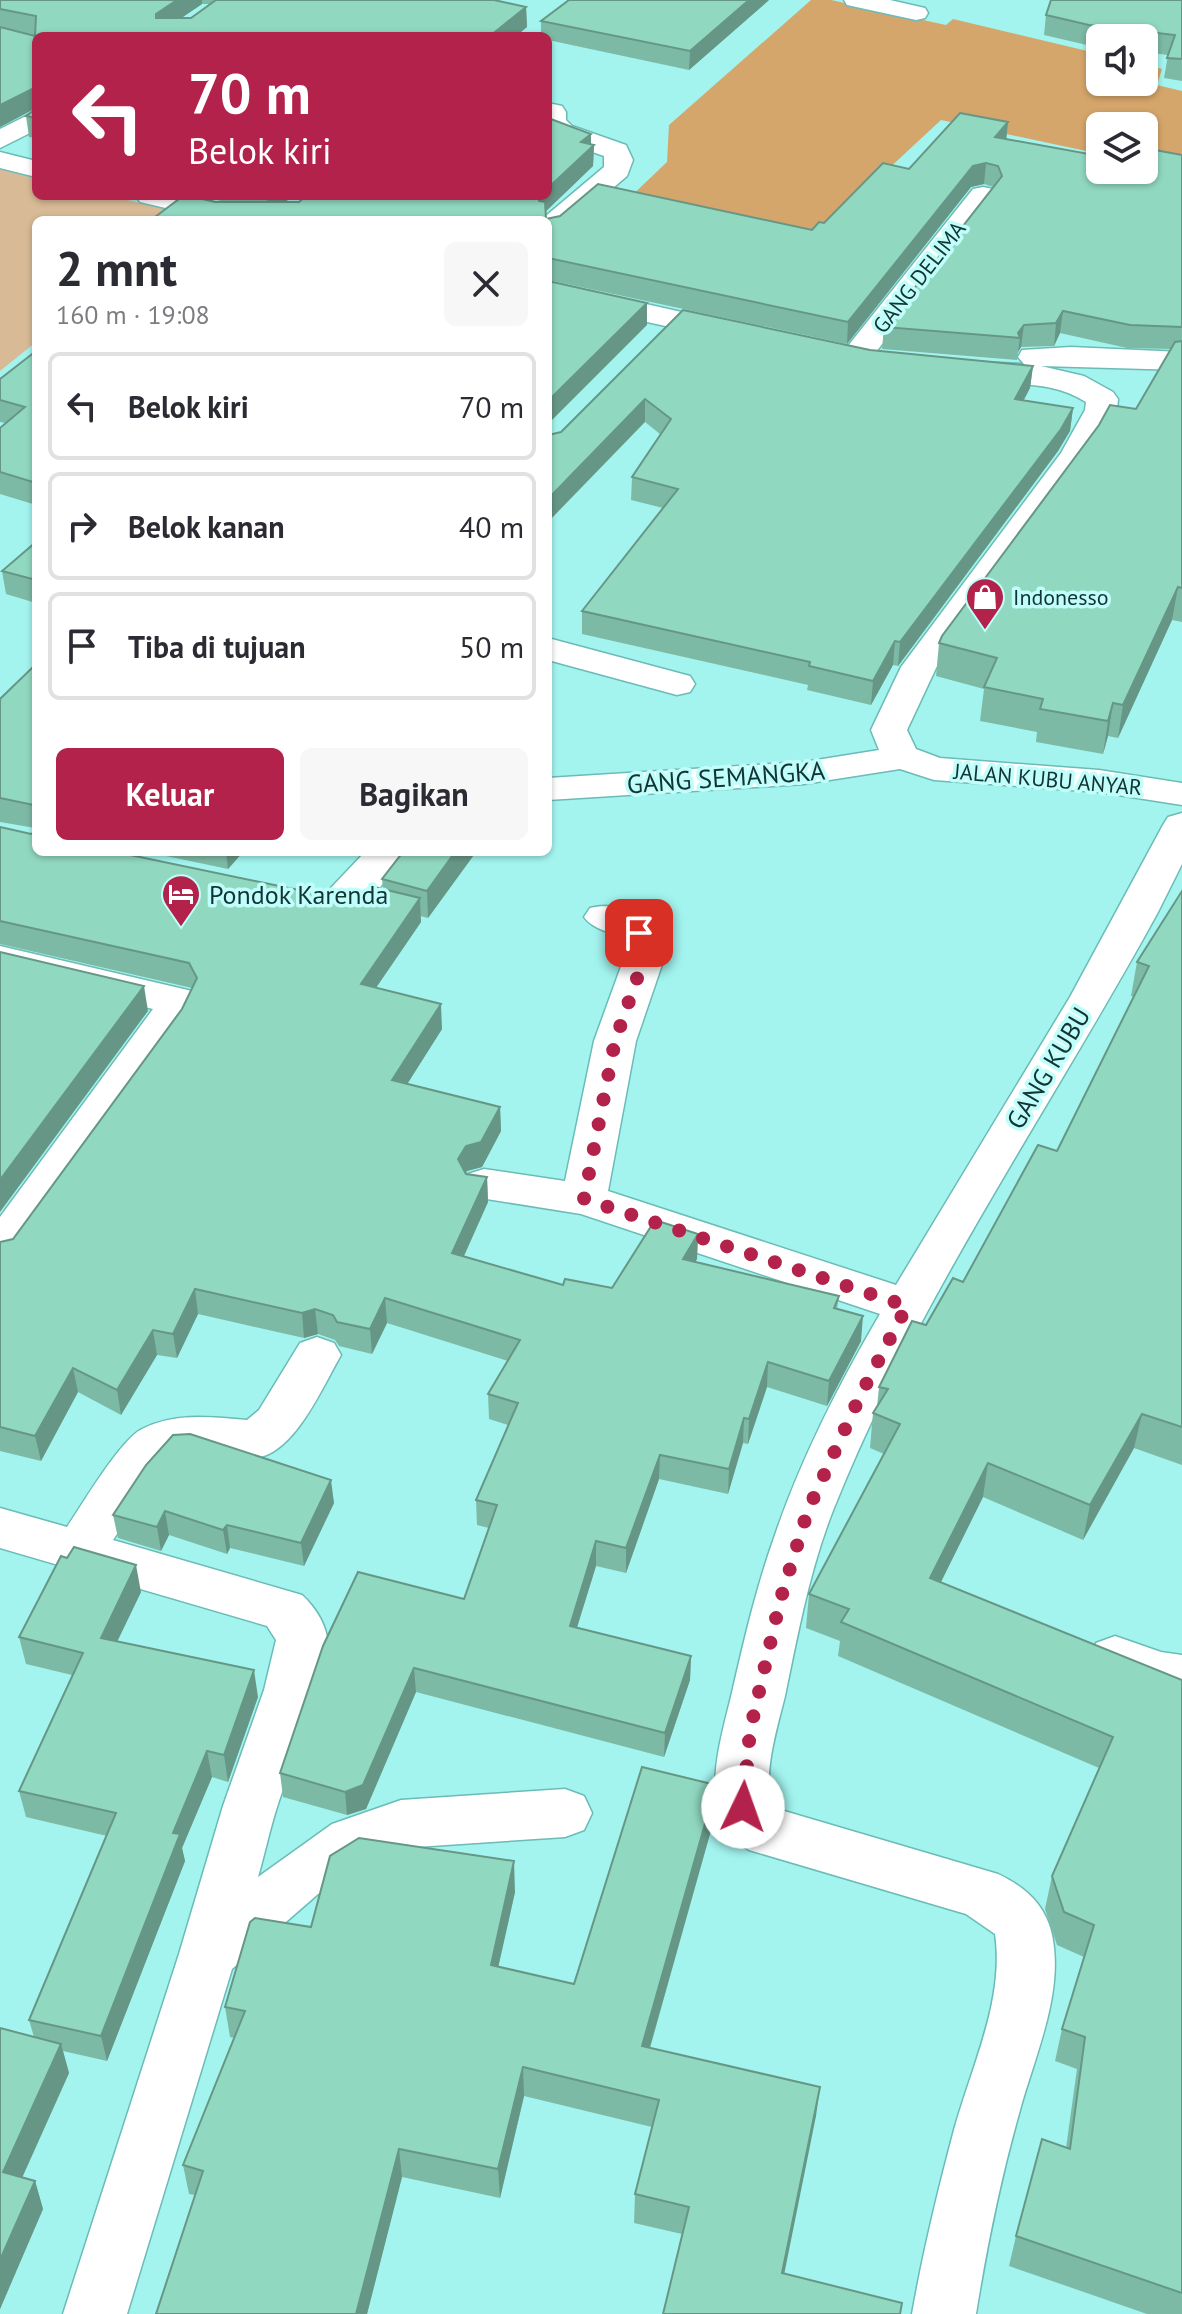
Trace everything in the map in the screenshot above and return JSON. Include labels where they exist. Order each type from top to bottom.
[{"type":"street","points":[[856,0],[916,13]]},
{"type":"street","points":[[552,226],[617,170],[619,160],[616,151],[562,132],[552,122],[553,112]]},
{"type":"street","points":[[0,140],[32,121]]},
{"type":"street","points":[[0,160],[32,168]]},
{"type":"street","name":"GANG DELIMA","points":[[895,365],[840,355],[983,195]]},
{"type":"street","points":[[167,200],[237,216]]},
{"type":"street","points":[[552,292],[664,329],[763,340]]},
{"type":"street","points":[[903,757],[893,743],[889,730],[919,667],[1076,455],[1101,410],[1102,399],[1089,389],[1059,378],[952,369],[1038,357],[1182,361]]},
{"type":"street","points":[[552,650],[677,684]]},
{"type":"street","name":"GANG SEMANGKA","points":[[552,789],[804,773],[903,757]]},
{"type":"street","name":"JALAN KUBU ANYAR","points":[[903,757],[954,773],[1099,781],[1182,794]]},
{"type":"street","name":"GANG KUBU","points":[[944,2314],[971,2182],[1021,1999],[1028,1964],[1023,1930],[1007,1906],[978,1892],[769,1833],[753,1824],[743,1807],[750,1731],[780,1601],[808,1510],[861,1394],[907,1306],[1126,935],[1182,825]]},
{"type":"street","points":[[255,891],[335,906],[357,887],[383,856]]},
{"type":"street","points":[[584,1199],[615,1041],[647,950],[646,939],[639,933],[604,917]]},
{"type":"street","points":[[0,959],[177,1001],[168,1022],[0,1250]]},
{"type":"street","points":[[484,1185],[584,1199],[907,1306]]},
{"type":"street","points":[[79,1551],[154,1443],[177,1436],[197,1435],[256,1439],[276,1423],[317,1355]]},
{"type":"street","points":[[0,1528],[284,1610],[295,1620],[302,1640],[290,1690],[250,1806],[208,1954],[95,2314]]},
{"type":"street","points":[[1114,1658],[1160,1674],[1182,1677]]},
{"type":"street","points":[[208,1954],[298,1877],[352,1841],[401,1824],[565,1813]]},
{"type":"shaded area","points":[[811,0],[831,0],[946,25],[953,19],[1086,51],[1086,96],[1158,96],[1158,85],[1182,91],[1182,171],[1158,166],[1158,112],[1086,112],[1086,151],[941,120],[814,238],[625,202],[667,162],[669,125]]},
{"type":"shaded area","points":[[0,169],[32,177],[32,200],[128,200],[182,213],[178,216],[32,216],[32,345],[0,371]]},
{"type":"building","points":[[0,0],[177,0],[156,14],[156,18],[191,18],[216,0],[494,0],[526,7],[495,32],[35,32],[36,16],[0,9]]},
{"type":"building","points":[[569,0],[749,0],[690,51],[541,21]]},
{"type":"building","points":[[1051,0],[1182,0],[1182,59],[1167,58],[1175,35],[1158,33],[1158,24],[1086,24],[1046,15]]},
{"type":"building","points":[[0,27],[32,35],[32,89],[0,105]]},
{"type":"building","points":[[960,113],[1008,122],[995,137],[1086,153],[1086,184],[1158,184],[1158,151],[1182,155],[1182,327],[1130,325],[1063,311],[1056,323],[1024,325],[1018,333],[1020,338],[884,327],[1002,176],[998,166],[986,163],[973,166],[848,322],[552,259],[552,218],[560,216],[598,184],[812,230],[819,222],[824,223],[883,163],[909,169]]},
{"type":"building","points":[[552,119],[591,134],[581,142],[594,145],[552,184]]},
{"type":"building","points":[[178,200],[545,202],[546,216],[156,216]]},
{"type":"building","points":[[552,282],[647,303],[552,397]]},
{"type":"building","points":[[683,310],[870,350],[1033,366],[1015,399],[1073,408],[1061,429],[900,642],[895,641],[873,681],[809,666],[810,662],[582,611],[678,489],[632,477],[671,419],[645,399],[552,495],[552,434],[561,432]]},
{"type":"building","points":[[1182,341],[1182,588],[1178,587],[1123,705],[1113,703],[1108,721],[1040,709],[1043,699],[984,687],[997,658],[939,643],[942,636],[1099,425],[1110,405],[1136,409],[1175,342]]},
{"type":"building","points":[[32,354],[32,482],[0,472],[0,428],[25,407],[0,400],[0,379]]},
{"type":"building","points":[[32,545],[32,579],[2,571]]},
{"type":"building","points":[[32,668],[32,805],[0,798],[0,699]]},
{"type":"building","points":[[0,827],[32,833],[32,856],[135,856],[332,897],[347,892],[364,895],[370,886],[420,898],[361,984],[441,1004],[392,1080],[500,1107],[481,1142],[466,1146],[458,1159],[466,1174],[487,1177],[452,1253],[563,1285],[565,1279],[612,1288],[655,1220],[698,1234],[683,1259],[839,1296],[834,1308],[863,1316],[829,1381],[768,1362],[749,1419],[744,1418],[729,1469],[660,1455],[626,1548],[596,1541],[570,1626],[691,1656],[665,1733],[414,1668],[363,1785],[345,1792],[280,1773],[323,1646],[358,1572],[464,1599],[497,1505],[476,1500],[518,1403],[488,1394],[520,1340],[385,1298],[370,1329],[337,1322],[333,1315],[315,1309],[302,1313],[195,1289],[173,1334],[153,1330],[117,1390],[73,1368],[35,1436],[0,1427],[0,1242],[13,1239],[182,1009],[197,978],[189,963],[0,921]]},
{"type":"building","points":[[400,856],[452,856],[427,891],[382,879]]},
{"type":"building","points":[[1182,891],[1182,1427],[1142,1414],[1090,1505],[988,1463],[930,1578],[1182,1680],[1182,2293],[1016,2236],[1042,2139],[1070,2149],[1085,2037],[1062,2029],[1094,1925],[1064,1912],[1052,1876],[1113,1737],[841,1622],[849,1609],[809,1594],[900,1424],[873,1413],[888,1389],[879,1387],[912,1321],[926,1325],[953,1278],[963,1282],[1038,1145],[1057,1151],[1149,966],[1137,962]]},
{"type":"building","points":[[0,952],[144,986],[0,1180]]},
{"type":"building","points":[[190,1434],[331,1480],[301,1543],[227,1525],[223,1530],[165,1511],[157,1527],[113,1515],[146,1465],[173,1435]]},
{"type":"building","points":[[74,1547],[136,1565],[101,1638],[254,1670],[224,1755],[207,1751],[173,1833],[180,1834],[101,2036],[29,2020],[116,1813],[19,1791],[83,1653],[19,1637],[61,1556],[67,1558]]},
{"type":"building","points":[[642,1767],[716,1785],[642,2046],[820,2087],[782,2273],[902,2303],[900,2314],[663,2314],[689,2207],[635,2194],[659,2100],[523,2067],[498,2169],[399,2149],[356,2314],[156,2314],[203,2171],[183,2165],[245,2011],[225,2007],[250,1922],[255,1918],[311,1927],[330,1856],[359,1838],[514,1861],[491,1965],[574,1984]]},
{"type":"building","points":[[0,2028],[61,2044],[3,2172],[35,2181],[0,2260]]},
{"type":"place","name":"Indonesso","points":[[985,631]]},
{"type":"place","name":"Pondok Karenda","points":[[181,928]]},
{"type":"route","points":[[639,933],[646,939],[647,950],[615,1041],[584,1199],[907,1306],[861,1394],[808,1510],[780,1601],[750,1731],[743,1807]]}]
